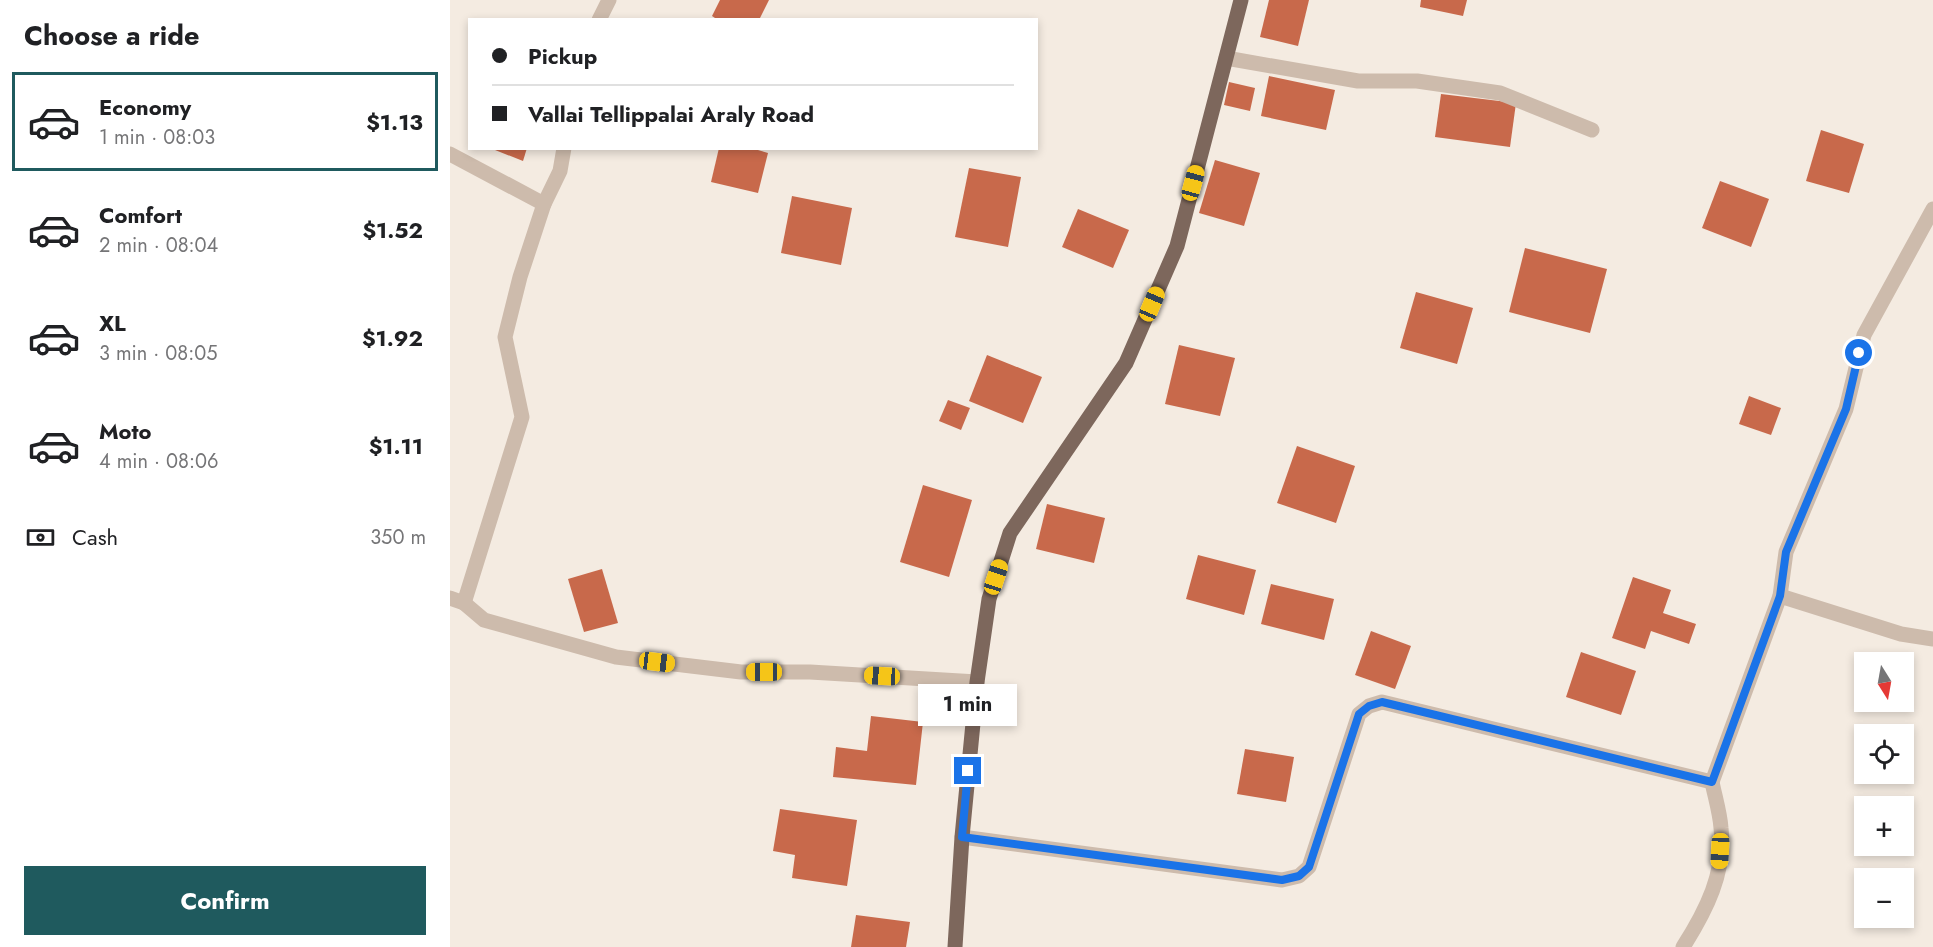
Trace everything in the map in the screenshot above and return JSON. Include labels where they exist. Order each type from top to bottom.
[{"type":"main road","points":[[955,947],[962,837],[977,682],[989,598],[1010,533],[1126,363],[1177,246],[1241,0]]},
{"type":"street","points":[[601,18],[609,0]]},
{"type":"street","points":[[1226,58],[1358,81],[1417,81],[1500,93],[1592,130]]},
{"type":"street","points":[[564,150],[560,171],[544,204],[520,277],[505,337],[522,417],[457,601],[484,620],[616,657],[741,672],[810,672],[977,682]]},
{"type":"street","points":[[450,154],[544,204]]},
{"type":"street","points":[[1683,947],[1702,917],[1719,873],[1721,829],[1712,782],[1780,596],[1786,552],[1846,409],[1864,335],[1933,209]]},
{"type":"street","points":[[1780,596],[1901,634],[1933,639]]},
{"type":"street","points":[[962,837],[1282,880],[1299,876],[1309,867],[1359,714],[1369,706],[1382,702],[1712,782]]},
{"type":"building","points":[[720,0],[769,0],[760,18],[715,18],[712,16]]},
{"type":"building","points":[[1269,0],[1309,0],[1298,46],[1260,37]]},
{"type":"building","points":[[1421,0],[1467,0],[1463,16],[1420,7]]},
{"type":"building","points":[[1269,76],[1335,90],[1326,130],[1261,116]]},
{"type":"building","points":[[1229,82],[1255,88],[1250,111],[1224,105]]},
{"type":"building","points":[[1441,94],[1516,103],[1510,147],[1435,137]]},
{"type":"building","points":[[1821,130],[1864,144],[1849,193],[1806,181]]},
{"type":"building","points":[[495,150],[526,150],[523,161]]},
{"type":"building","points":[[719,150],[758,150],[768,153],[758,193],[711,182]]},
{"type":"building","points":[[1215,160],[1260,173],[1244,226],[1199,213]]},
{"type":"building","points":[[969,168],[1021,177],[1008,247],[955,237]]},
{"type":"building","points":[[1720,181],[1769,199],[1751,247],[1702,228]]},
{"type":"building","points":[[792,196],[852,208],[841,265],[781,253]]},
{"type":"building","points":[[1078,209],[1129,230],[1113,268],[1062,247]]},
{"type":"building","points":[[1525,248],[1607,269],[1590,333],[1509,312]]},
{"type":"building","points":[[1416,292],[1473,308],[1457,364],[1400,348]]},
{"type":"building","points":[[1179,345],[1235,358],[1220,416],[1165,404]]},
{"type":"building","points":[[987,355],[1042,377],[1023,423],[969,401]]},
{"type":"building","points":[[1749,396],[1781,408],[1771,435],[1739,424]]},
{"type":"building","points":[[948,400],[970,408],[961,430],[939,421]]},
{"type":"building","points":[[1297,446],[1355,466],[1336,523],[1277,503]]},
{"type":"building","points":[[923,485],[972,500],[949,577],[900,562]]},
{"type":"building","points":[[1047,504],[1105,518],[1094,563],[1036,549]]},
{"type":"building","points":[[1198,555],[1256,570],[1244,615],[1186,599]]},
{"type":"building","points":[[602,569],[618,623],[584,632],[568,579]]},
{"type":"building","points":[[1633,577],[1671,590],[1663,613],[1696,624],[1689,644],[1651,631],[1645,649],[1612,638]]},
{"type":"building","points":[[1271,584],[1334,599],[1324,640],[1261,624]]},
{"type":"building","points":[[1371,631],[1411,646],[1395,689],[1355,675]]},
{"type":"building","points":[[1581,652],[1636,671],[1621,715],[1566,697]]},
{"type":"building","points":[[871,716],[923,722],[916,785],[833,777],[836,747],[867,751]]},
{"type":"building","points":[[1245,749],[1294,757],[1286,802],[1237,794]]},
{"type":"building","points":[[780,809],[857,820],[847,886],[792,878],[795,855],[773,851]]},
{"type":"building","points":[[856,915],[910,922],[906,947],[851,947]]},
{"type":"route","points":[[968,771],[962,837],[1282,880],[1299,876],[1309,867],[1359,714],[1369,706],[1382,702],[1712,782],[1780,596],[1786,552],[1846,409],[1859,353]]}]
